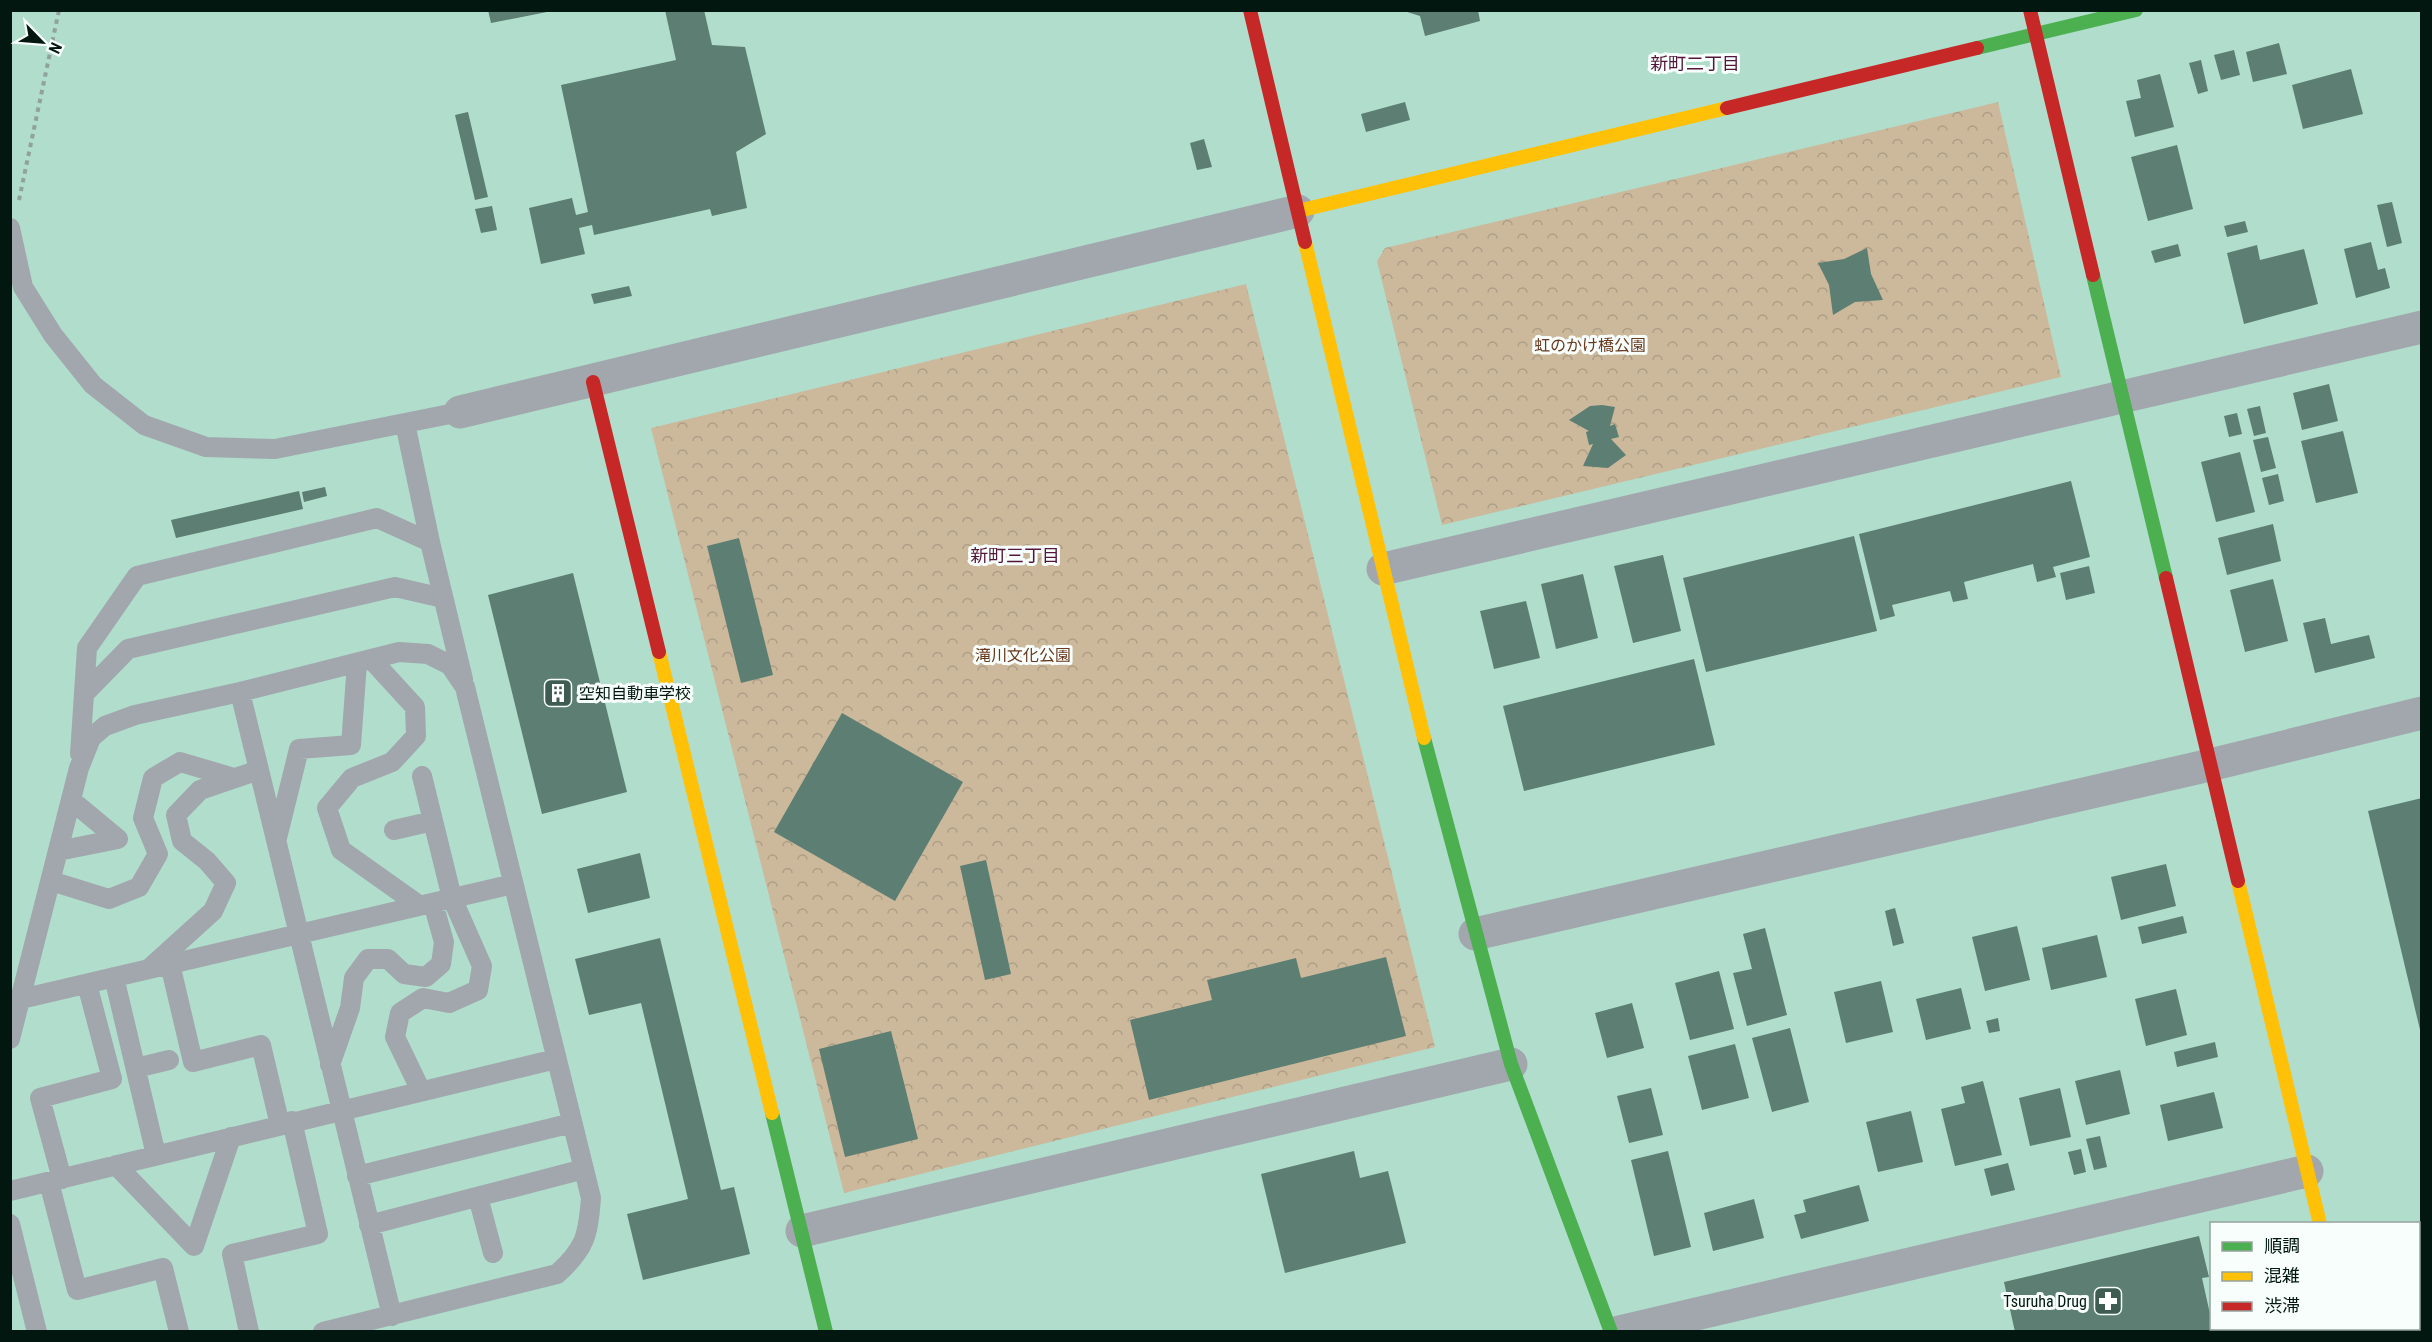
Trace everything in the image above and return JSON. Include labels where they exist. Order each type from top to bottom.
[{"type":"street","points":[[1250,10],[1383,569],[1475,934],[1512,1064],[1611,1332]]},
{"type":"street","points":[[2030,10],[2320,1222]]},
{"type":"street","points":[[460,412],[593,382],[2136,10]]},
{"type":"street","points":[[1383,569],[2421,327]]},
{"type":"street","points":[[593,382],[826,1332]]},
{"type":"street","points":[[1475,934],[2210,765],[2421,713]]},
{"type":"street","points":[[802,1231],[1512,1064]]},
{"type":"street","points":[[1619,1332],[2307,1171]]},
{"type":"lane","points":[[11,232],[23,287],[53,335],[93,385],[144,425],[206,447],[275,449],[460,412]]},
{"type":"lane","points":[[323,1332],[557,1274],[577,1256],[588,1234],[591,1198],[443,598],[405,423]]},
{"type":"lane","points":[[79,768],[87,648],[137,576],[377,518],[430,542]]},
{"type":"lane","points":[[84,694],[129,649],[395,587],[443,598]]},
{"type":"lane","points":[[10,1039],[79,768],[91,738],[105,726],[135,715],[240,692],[399,652],[428,654],[450,665],[465,687]]},
{"type":"lane","points":[[276,841],[299,749],[351,745],[364,661]]},
{"type":"lane","points":[[364,661],[415,707],[416,736],[392,762],[352,778],[327,808],[341,850],[435,902],[482,966],[478,990],[448,1003],[423,998],[400,1012],[395,1037],[421,1091]]},
{"type":"lane","points":[[240,692],[392,1316]]},
{"type":"lane","points":[[51,881],[109,899],[139,888],[158,854],[143,818],[153,778],[180,762],[234,778]]},
{"type":"lane","points":[[149,970],[213,911],[226,883],[207,861],[182,841],[176,815],[200,790],[259,770]]},
{"type":"lane","points":[[330,1065],[350,1008],[354,978],[368,959],[388,959],[404,974],[426,976],[441,964],[444,942],[435,902],[433,821],[422,776]]},
{"type":"lane","points":[[58,851],[118,839],[71,800]]},
{"type":"lane","points":[[394,830],[433,821]]},
{"type":"lane","points":[[21,999],[513,884]]},
{"type":"lane","points":[[170,964],[193,1062],[261,1045],[318,1234],[232,1254],[249,1332]]},
{"type":"lane","points":[[114,978],[156,1155]]},
{"type":"lane","points":[[87,984],[112,1079],[40,1098],[77,1290],[163,1268],[179,1332]]},
{"type":"lane","points":[[10,1191],[341,1109],[556,1059]]},
{"type":"lane","points":[[136,1068],[168,1060]]},
{"type":"lane","points":[[357,1176],[572,1123]]},
{"type":"lane","points":[[116,1165],[194,1246],[231,1137]]},
{"type":"lane","points":[[369,1225],[584,1169]]},
{"type":"lane","points":[[477,1197],[493,1253]]},
{"type":"lane","points":[[10,1224],[37,1332]]},
{"type":"path","points":[[11,232],[59,10]]},
{"type":"green space","name":"虹のかけ橋公園","points":[[1998,102],[2061,377],[1442,525],[1377,261],[1385,248]]},
{"type":"green space","name":"滝川文化公園","points":[[1246,284],[1435,1047],[844,1193],[651,428]]},
{"type":"building","points":[[488,10],[547,10],[547,12],[491,23]]},
{"type":"building","points":[[665,10],[704,10],[712,45],[745,47],[766,134],[736,152],[747,208],[712,216],[710,209],[594,235],[592,225],[579,228],[585,254],[541,264],[529,208],[572,198],[576,215],[588,212],[561,85],[676,60]]},
{"type":"building","points":[[1478,10],[1480,21],[1425,36],[1420,16],[1404,11]]},
{"type":"building","points":[[2279,43],[2287,74],[2253,82],[2246,52]]},
{"type":"building","points":[[2234,50],[2240,75],[2221,80],[2214,55]]},
{"type":"building","points":[[2201,60],[2208,91],[2198,94],[2189,63]]},
{"type":"building","points":[[2351,69],[2363,114],[2303,129],[2292,85]]},
{"type":"building","points":[[2160,74],[2174,127],[2135,137],[2126,101],[2141,98],[2137,80]]},
{"type":"building","points":[[1405,102],[1410,120],[1366,132],[1361,114]]},
{"type":"building","points":[[468,112],[488,197],[475,200],[455,115]]},
{"type":"building","points":[[1204,139],[1212,167],[1197,170],[1190,143]]},
{"type":"building","points":[[2177,145],[2193,209],[2148,221],[2131,157]]},
{"type":"building","points":[[2392,202],[2402,243],[2387,247],[2377,205]]},
{"type":"building","points":[[492,206],[497,230],[481,233],[475,209]]},
{"type":"building","points":[[2245,221],[2248,232],[2227,237],[2224,226]]},
{"type":"building","points":[[2371,242],[2378,270],[2385,268],[2390,288],[2356,298],[2344,249]]},
{"type":"building","points":[[2178,244],[2181,256],[2155,263],[2151,251]]},
{"type":"building","points":[[2257,245],[2260,260],[2304,249],[2318,304],[2244,324],[2227,253]]},
{"type":"building","points":[[1867,248],[1871,274],[1883,300],[1855,302],[1833,315],[1829,285],[1818,263],[1844,259]]},
{"type":"building","points":[[629,286],[632,296],[594,304],[591,294]]},
{"type":"building","points":[[2329,384],[2338,421],[2302,430],[2293,393]]},
{"type":"building","points":[[1590,406],[1615,407],[1610,426],[1615,424],[1619,437],[1611,439],[1626,455],[1608,468],[1583,466],[1593,444],[1589,445],[1586,432],[1589,431],[1569,420]]},
{"type":"building","points":[[2260,406],[2266,433],[2254,436],[2247,409]]},
{"type":"building","points":[[2237,413],[2242,434],[2229,437],[2224,416]]},
{"type":"building","points":[[2343,431],[2358,493],[2316,503],[2301,441]]},
{"type":"building","points":[[2268,437],[2276,468],[2261,472],[2253,440]]},
{"type":"building","points":[[2240,452],[2255,512],[2216,522],[2201,462]]},
{"type":"building","points":[[2278,474],[2284,501],[2269,505],[2262,478]]},
{"type":"building","points":[[2071,481],[2090,557],[2053,567],[2056,577],[2037,582],[2033,564],[1964,582],[1968,599],[1953,602],[1950,591],[1892,605],[1895,616],[1880,620],[1859,534]]},
{"type":"building","points":[[325,487],[327,496],[304,502],[302,492]]},
{"type":"building","points":[[299,491],[303,509],[176,538],[171,520]]},
{"type":"building","points":[[2273,524],[2281,561],[2227,575],[2218,538]]},
{"type":"building","points":[[1854,536],[1877,631],[1706,672],[1683,578]]},
{"type":"building","points":[[739,538],[773,675],[741,683],[707,546]]},
{"type":"building","points":[[1663,555],[1681,631],[1633,643],[1614,566]]},
{"type":"building","points":[[2089,566],[2095,593],[2066,600],[2060,573]]},
{"type":"building","name":"空知自動車学校","points":[[573,573],[627,792],[542,814],[488,595]]},
{"type":"building","points":[[1583,574],[1598,638],[1556,649],[1541,584]]},
{"type":"building","points":[[2273,579],[2288,641],[2245,652],[2230,590]]},
{"type":"building","points":[[1526,601],[1540,658],[1494,669],[1480,611]]},
{"type":"building","points":[[2325,618],[2331,644],[2369,635],[2375,658],[2315,673],[2303,623]]},
{"type":"building","points":[[1694,659],[1715,745],[1524,791],[1503,706]]},
{"type":"building","points":[[842,713],[963,782],[895,901],[774,832]]},
{"type":"building","points":[[2422,798],[2422,1034],[2421,1034],[2368,811]]},
{"type":"building","points":[[640,853],[650,898],[588,913],[577,869]]},
{"type":"building","points":[[986,860],[1011,974],[985,980],[960,866]]},
{"type":"building","points":[[2166,864],[2176,906],[2121,920],[2111,877]]},
{"type":"building","points":[[1895,908],[1904,943],[1893,946],[1885,911]]},
{"type":"building","points":[[2183,916],[2187,933],[2142,944],[2138,927]]},
{"type":"building","points":[[2017,926],[2030,980],[1985,991],[1972,937]]},
{"type":"building","points":[[1765,928],[1787,1015],[1747,1026],[1733,973],[1752,969],[1743,934]]},
{"type":"building","points":[[2097,935],[2107,977],[2051,990],[2042,948]]},
{"type":"building","points":[[660,938],[721,1190],[734,1187],[750,1254],[643,1280],[627,1214],[688,1199],[641,1003],[589,1015],[575,959]]},
{"type":"building","points":[[1386,957],[1406,1036],[1149,1100],[1130,1020],[1212,1000],[1207,980],[1296,958],[1301,978]]},
{"type":"building","points":[[1719,971],[1734,1029],[1690,1040],[1675,983]]},
{"type":"building","points":[[1881,981],[1893,1032],[1846,1043],[1834,992]]},
{"type":"building","points":[[1961,988],[1971,1029],[1926,1040],[1916,999]]},
{"type":"building","points":[[2176,989],[2187,1035],[2146,1046],[2135,999]]},
{"type":"building","points":[[1632,1003],[1644,1048],[1607,1058],[1595,1013]]},
{"type":"building","points":[[1998,1018],[2000,1031],[1989,1033],[1986,1021]]},
{"type":"building","points":[[1790,1028],[1809,1102],[1772,1112],[1752,1038]]},
{"type":"building","points":[[891,1031],[918,1139],[845,1157],[819,1049]]},
{"type":"building","points":[[2215,1042],[2218,1057],[2177,1067],[2174,1052]]},
{"type":"building","points":[[1735,1044],[1749,1098],[1702,1110],[1688,1056]]},
{"type":"building","points":[[2120,1070],[2130,1114],[2086,1125],[2075,1081]]},
{"type":"building","points":[[1983,1081],[2002,1155],[1955,1166],[1941,1109],[1965,1103],[1961,1087]]},
{"type":"building","points":[[1651,1088],[1663,1135],[1629,1143],[1617,1096]]},
{"type":"building","points":[[2060,1088],[2071,1137],[2030,1146],[2019,1098]]},
{"type":"building","points":[[2214,1092],[2223,1128],[2168,1141],[2160,1105]]},
{"type":"building","points":[[1911,1111],[1923,1162],[1878,1172],[1866,1122]]},
{"type":"building","points":[[2100,1136],[2107,1167],[2094,1170],[2086,1139]]},
{"type":"building","points":[[2081,1149],[2086,1172],[2074,1175],[2068,1152]]},
{"type":"building","points":[[1354,1151],[1360,1178],[1388,1171],[1406,1243],[1285,1273],[1261,1174]]},
{"type":"building","points":[[1668,1151],[1691,1247],[1654,1256],[1631,1160]]},
{"type":"building","points":[[2008,1163],[2015,1190],[1991,1196],[1984,1169]]},
{"type":"building","points":[[1859,1185],[1869,1221],[1801,1239],[1794,1215],[1806,1212],[1803,1200]]},
{"type":"building","points":[[1754,1199],[1764,1238],[1713,1251],[1704,1213]]},
{"type":"building","name":"Tsuruha Drug","points":[[2199,1236],[2209,1277],[2202,1278],[2210,1314],[2210,1330],[2214,1332],[2015,1332],[2004,1282]]},
{"type":"traffic: fast","points":[[1977,48],[2136,10]]},
{"type":"traffic: fast","points":[[2093,275],[2166,578]]},
{"type":"traffic: fast","points":[[1424,738],[1511,1064],[1611,1332]]},
{"type":"traffic: fast","points":[[772,1113],[826,1332]]},
{"type":"traffic: slow","points":[[1298,211],[1727,108]]},
{"type":"traffic: slow","points":[[1305,242],[1424,738]]},
{"type":"traffic: slow","points":[[659,652],[772,1113]]},
{"type":"traffic: slow","points":[[2238,881],[2320,1222]]},
{"type":"traffic: jam","points":[[1250,10],[1305,242]]},
{"type":"traffic: jam","points":[[2030,10],[2093,275]]},
{"type":"traffic: jam","points":[[1727,108],[1977,48]]},
{"type":"traffic: jam","points":[[593,382],[659,652]]},
{"type":"traffic: jam","points":[[2166,578],[2238,881]]},
{"type":"place","name":"空知自動車学校","points":[[558,693]]},
{"type":"place","name":"Tsuruha Drug","points":[[2108,1301]]},
{"type":"district","name":"新町二丁目","points":[[1695,63]]},
{"type":"district","name":"新町三丁目","points":[[1015,555]]}]
